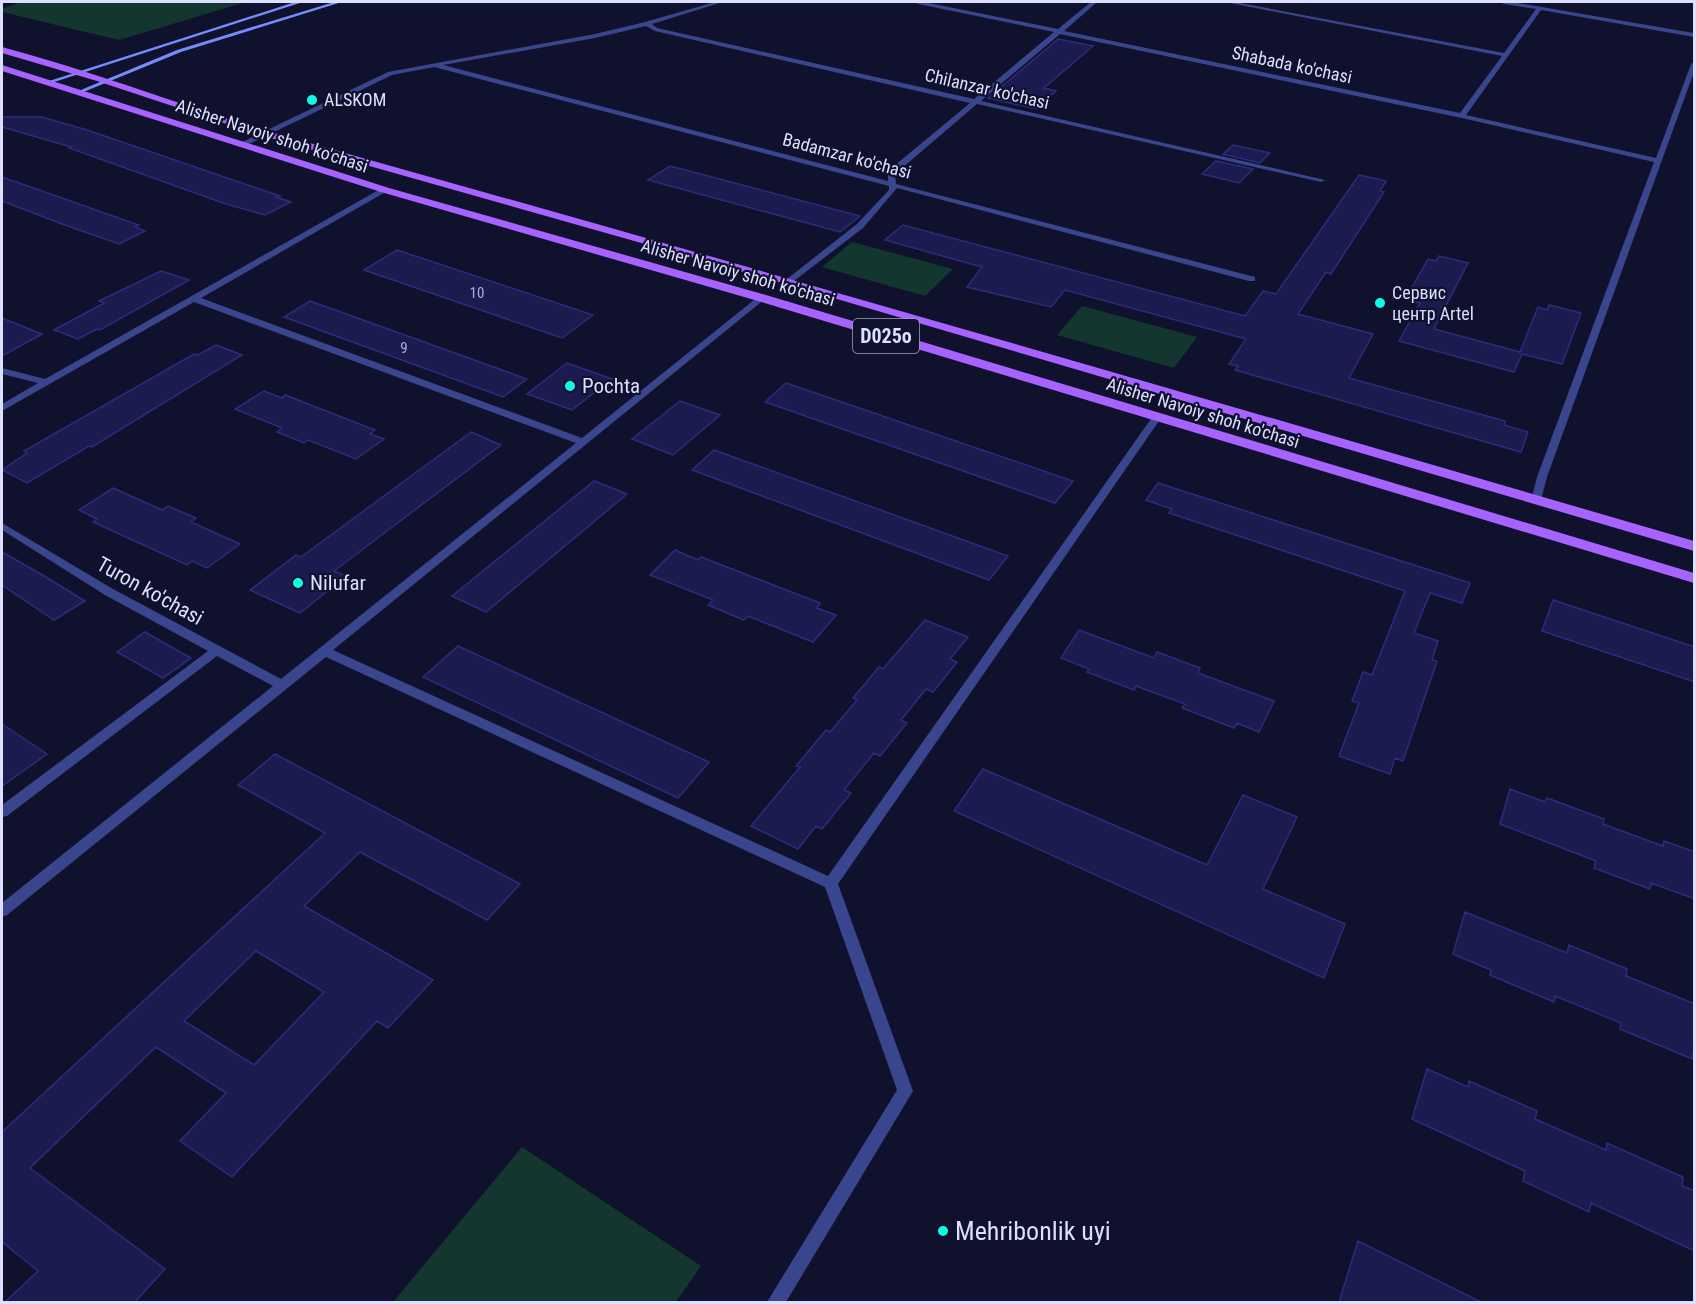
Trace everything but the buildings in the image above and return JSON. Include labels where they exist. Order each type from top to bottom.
[{"type":"main road","points":[[49,82],[300,2]]},
{"type":"main road","points":[[79,92],[189,48],[339,2]]},
{"type":"main road","name":"Alisher Navoiy shoh ko'chasi","points":[[2,50],[80,71],[180,107],[264,133],[790,281],[1695,546]]},
{"type":"main road","name":"Alisher Navoiy shoh ko'chasi","points":[[2,68],[385,190],[762,298],[1695,578]]},
{"type":"street","points":[[240,145],[390,73],[595,36],[647,24],[720,2]]},
{"type":"street","name":"Shabada ko'chasi","points":[[918,2],[1462,116],[1659,161]]},
{"type":"street","points":[[790,281],[860,226],[893,190],[891,173],[1094,2]]},
{"type":"street","points":[[1228,2],[1506,55]]},
{"type":"street","points":[[1504,2],[1695,35]]},
{"type":"street","points":[[1462,116],[1540,8]]},
{"type":"street","name":"Chilanzar ko'chasi","points":[[647,24],[655,29],[1321,180]]},
{"type":"street","points":[[1536,500],[1542,477],[1695,64]]},
{"type":"street","name":"Badamzar ko'chasi","points":[[434,65],[1252,279]]},
{"type":"street","points":[[2,408],[44,382],[385,190]]},
{"type":"street","points":[[2,910],[762,298]]},
{"type":"street","points":[[194,299],[583,442]]},
{"type":"street","points":[[2,371],[44,382]]},
{"type":"street","points":[[831,883],[1156,418]]},
{"type":"street","name":"Turon ko'chasi","points":[[2,526],[109,592],[281,685]]},
{"type":"street","points":[[2,812],[217,650]]},
{"type":"street","points":[[324,651],[831,883],[905,1091],[776,1302]]},
{"type":"green space","points":[[21,2],[246,2],[119,40],[2,12],[2,9]]},
{"type":"green space","points":[[852,242],[953,269],[925,296],[822,267]]},
{"type":"green space","points":[[1082,306],[1197,337],[1174,368],[1057,335]]},
{"type":"green space","points":[[522,1147],[701,1266],[676,1302],[393,1302]]},
{"type":"place","name":"ALSKOM","points":[[312,100]]},
{"type":"place","name":"Сервис центр Artel","points":[[1380,303]]},
{"type":"place","name":"Pochta","points":[[570,386]]},
{"type":"place","name":"Nilufar","points":[[298,583]]},
{"type":"place","name":"Mehribonlik uyi","points":[[943,1231]]}]
